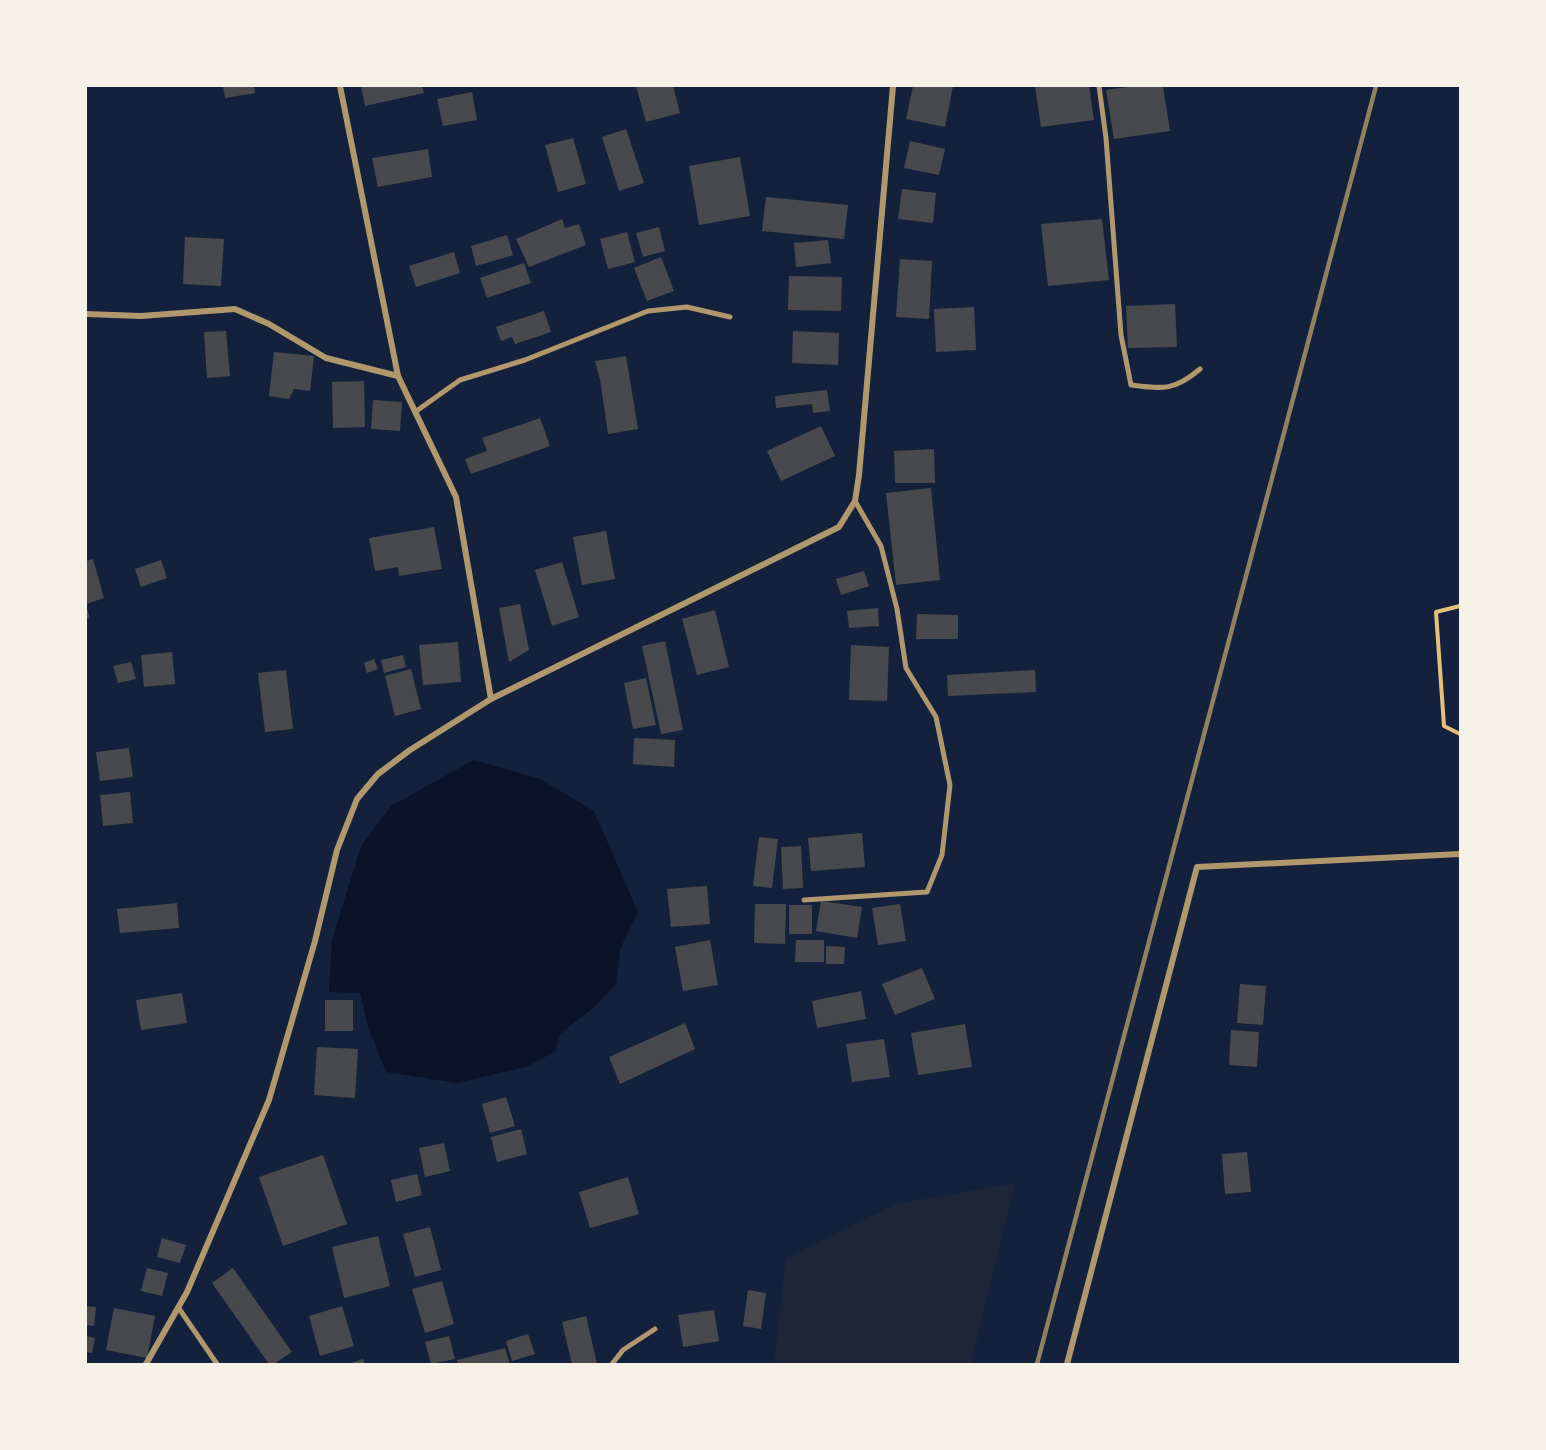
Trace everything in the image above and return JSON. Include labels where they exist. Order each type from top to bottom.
[{"type":"street","points":[[340,86],[398,376],[456,497],[491,699]]},
{"type":"street","points":[[146,1365],[187,1292],[269,1100],[315,941],[337,850],[357,799],[378,774],[410,750],[491,699],[839,527],[855,501],[893,86]]},
{"type":"street","points":[[1099,86],[1106,138],[1121,335],[1131,385],[1163,389],[1187,380],[1200,369]]},
{"type":"street","points":[[415,412],[460,380],[525,360],[648,311],[687,307],[730,316]]},
{"type":"street","points":[[86,314],[141,316],[235,309],[269,324],[326,357],[398,376]]},
{"type":"street","points":[[804,900],[927,892],[942,855],[950,785],[936,717],[906,668],[897,609],[881,546],[855,501]]},
{"type":"street","points":[[1066,1365],[1197,867],[1461,854]]},
{"type":"street","points":[[178,1307],[217,1365]]},
{"type":"street","points":[[612,1365],[623,1350],[655,1329]]},
{"type":"path","points":[[1461,606],[1436,612],[1444,726],[1461,734]]},
{"type":"shaded area","points":[[474,760],[540,779],[594,811],[638,912],[620,949],[616,984],[593,1008],[560,1034],[556,1051],[526,1067],[457,1083],[386,1072],[368,1027],[360,993],[329,992],[332,940],[361,846],[391,806]]},
{"type":"shaded area","points":[[1015,1183],[971,1364],[774,1364],[786,1258],[896,1204]]},
{"type":"building","points":[[223,86],[254,86],[255,93],[225,98]]},
{"type":"building","points":[[361,86],[422,86],[424,93],[365,106]]},
{"type":"building","points":[[636,86],[673,86],[680,113],[646,122]]},
{"type":"building","points":[[913,86],[953,86],[945,127],[906,119]]},
{"type":"building","points":[[1035,86],[1089,86],[1094,120],[1041,127]]},
{"type":"building","points":[[1135,86],[1163,86],[1170,131],[1114,139],[1106,90]]},
{"type":"building","points":[[472,92],[477,120],[443,126],[437,99]]},
{"type":"building","points":[[626,129],[644,183],[619,191],[602,137]]},
{"type":"building","points":[[573,138],[586,184],[558,192],[545,145]]},
{"type":"building","points":[[910,141],[945,149],[939,175],[904,168]]},
{"type":"building","points":[[428,149],[432,177],[378,187],[372,158]]},
{"type":"building","points":[[740,157],[750,216],[699,225],[689,166]]},
{"type":"building","points":[[902,189],[936,193],[933,223],[898,219]]},
{"type":"building","points":[[766,197],[848,205],[844,239],[762,231]]},
{"type":"building","points":[[562,219],[565,228],[579,224],[586,245],[529,267],[516,239]]},
{"type":"building","points":[[1102,219],[1109,280],[1048,286],[1041,224]]},
{"type":"building","points":[[659,227],[665,251],[643,257],[636,233]]},
{"type":"building","points":[[627,232],[635,262],[608,269],[600,239]]},
{"type":"building","points":[[507,235],[513,255],[476,266],[471,246]]},
{"type":"building","points":[[185,237],[224,239],[221,286],[183,284]]},
{"type":"building","points":[[828,240],[831,263],[796,267],[794,243]]},
{"type":"building","points":[[454,252],[460,273],[416,287],[409,266]]},
{"type":"building","points":[[661,257],[674,291],[647,301],[634,268]]},
{"type":"building","points":[[900,259],[932,261],[929,319],[896,317]]},
{"type":"building","points":[[524,263],[531,283],[487,298],[480,278]]},
{"type":"building","points":[[789,276],[842,277],[841,311],[788,310]]},
{"type":"building","points":[[1175,304],[1177,347],[1128,348],[1126,306]]},
{"type":"building","points":[[974,307],[976,350],[936,352],[934,309]]},
{"type":"building","points":[[544,311],[551,332],[515,344],[512,337],[501,341],[496,327]]},
{"type":"building","points":[[226,331],[230,376],[207,378],[204,332]]},
{"type":"building","points":[[793,331],[839,333],[838,365],[792,363]]},
{"type":"building","points":[[274,352],[314,356],[310,391],[294,389],[289,399],[269,396]]},
{"type":"building","points":[[626,356],[638,429],[608,434],[595,361]]},
{"type":"building","points":[[364,381],[365,427],[333,428],[332,382]]},
{"type":"building","points":[[827,390],[830,411],[813,413],[812,404],[776,408],[775,396]]},
{"type":"building","points":[[373,400],[402,402],[400,431],[371,429]]},
{"type":"building","points":[[540,418],[550,446],[471,474],[465,459],[487,451],[482,438]]},
{"type":"building","points":[[821,426],[835,456],[781,481],[767,451]]},
{"type":"building","points":[[934,449],[935,483],[895,483],[894,451]]},
{"type":"building","points":[[931,488],[940,580],[896,585],[886,493]]},
{"type":"building","points":[[434,527],[442,569],[399,576],[398,567],[375,571],[369,538]]},
{"type":"building","points":[[606,531],[615,579],[582,585],[573,537]]},
{"type":"building","points":[[93,559],[104,598],[86,604],[86,561]]},
{"type":"building","points":[[161,560],[167,578],[141,587],[135,569]]},
{"type":"building","points":[[562,562],[579,617],[552,626],[535,570]]},
{"type":"building","points":[[864,571],[869,586],[841,595],[836,579]]},
{"type":"building","points":[[520,604],[529,650],[509,662],[499,608]]},
{"type":"building","points":[[86,605],[90,618],[86,619]]},
{"type":"building","points":[[878,608],[879,626],[849,628],[847,611]]},
{"type":"building","points":[[715,610],[729,667],[697,675],[682,619]]},
{"type":"building","points":[[917,614],[958,615],[958,639],[916,639]]},
{"type":"building","points":[[665,641],[683,730],[661,734],[642,646]]},
{"type":"building","points":[[458,642],[461,682],[423,685],[419,645]]},
{"type":"building","points":[[851,645],[889,647],[887,701],[849,700]]},
{"type":"building","points":[[172,652],[175,684],[144,687],[141,655]]},
{"type":"building","points":[[403,655],[406,667],[384,673],[381,660]]},
{"type":"building","points":[[374,659],[378,669],[367,673],[364,663]]},
{"type":"building","points":[[131,662],[136,679],[118,683],[113,666]]},
{"type":"building","points":[[411,669],[421,709],[395,716],[385,676]]},
{"type":"building","points":[[286,670],[293,729],[265,732],[258,673]]},
{"type":"building","points":[[1035,670],[1036,692],[948,696],[947,675]]},
{"type":"building","points":[[646,678],[656,725],[633,729],[624,683]]},
{"type":"building","points":[[634,738],[675,740],[674,767],[633,764]]},
{"type":"building","points":[[129,748],[133,777],[100,781],[96,752]]},
{"type":"building","points":[[130,792],[133,823],[103,826],[100,795]]},
{"type":"building","points":[[862,833],[865,867],[811,871],[808,838]]},
{"type":"building","points":[[759,837],[778,839],[772,888],[753,886]]},
{"type":"building","points":[[801,846],[803,888],[783,889],[781,847]]},
{"type":"building","points":[[707,886],[710,924],[671,927],[667,889]]},
{"type":"building","points":[[821,901],[862,907],[857,938],[816,931]]},
{"type":"building","points":[[177,903],[179,928],[120,933],[117,909]]},
{"type":"building","points":[[755,904],[786,904],[785,944],[754,943]]},
{"type":"building","points":[[900,904],[906,941],[878,945],[872,908]]},
{"type":"building","points":[[789,905],[812,905],[812,934],[789,934]]},
{"type":"building","points":[[710,940],[718,985],[683,991],[675,947]]},
{"type":"building","points":[[796,940],[824,940],[824,962],[795,962]]},
{"type":"building","points":[[826,946],[845,947],[844,964],[826,964]]},
{"type":"building","points":[[922,968],[935,999],[895,1015],[882,984]]},
{"type":"building","points":[[1240,984],[1266,986],[1263,1025],[1237,1023]]},
{"type":"building","points":[[861,991],[866,1019],[817,1028],[812,1001]]},
{"type":"building","points":[[182,993],[187,1023],[141,1030],[136,1000]]},
{"type":"building","points":[[325,1000],[353,1000],[353,1031],[325,1031]]},
{"type":"building","points":[[685,1023],[695,1049],[620,1084],[609,1057]]},
{"type":"building","points":[[965,1024],[972,1067],[918,1075],[911,1033]]},
{"type":"building","points":[[1231,1030],[1259,1032],[1257,1067],[1229,1065]]},
{"type":"building","points":[[884,1039],[890,1077],[852,1082],[846,1044]]},
{"type":"building","points":[[317,1047],[358,1049],[355,1098],[314,1095]]},
{"type":"building","points":[[506,1097],[515,1126],[490,1133],[482,1104]]},
{"type":"building","points":[[521,1129],[527,1154],[497,1162],[491,1137]]},
{"type":"building","points":[[444,1143],[450,1171],[425,1177],[419,1148]]},
{"type":"building","points":[[1247,1152],[1251,1192],[1225,1194],[1222,1154]]},
{"type":"building","points":[[323,1155],[347,1224],[283,1246],[259,1177]]},
{"type":"building","points":[[417,1174],[422,1195],[396,1202],[391,1180]]},
{"type":"building","points":[[628,1177],[639,1214],[590,1228],[579,1192]]},
{"type":"building","points":[[430,1227],[441,1270],[415,1277],[403,1234]]},
{"type":"building","points":[[378,1236],[390,1286],[344,1298],[332,1247]]},
{"type":"building","points":[[162,1238],[186,1245],[180,1263],[157,1257]]},
{"type":"building","points":[[147,1268],[168,1273],[162,1296],[141,1291]]},
{"type":"building","points":[[233,1268],[292,1352],[274,1364],[269,1364],[212,1283]]},
{"type":"building","points":[[442,1281],[454,1324],[425,1333],[412,1289]]},
{"type":"building","points":[[748,1290],[766,1293],[761,1329],[743,1326]]},
{"type":"building","points":[[86,1306],[96,1307],[94,1326],[86,1325]]},
{"type":"building","points":[[342,1306],[354,1346],[320,1356],[309,1316]]},
{"type":"building","points":[[114,1308],[155,1316],[147,1358],[106,1350]]},
{"type":"building","points":[[714,1310],[719,1341],[683,1347],[678,1315]]},
{"type":"building","points":[[586,1316],[597,1364],[572,1364],[562,1322]]},
{"type":"building","points":[[528,1334],[535,1354],[512,1361],[506,1341]]},
{"type":"building","points":[[86,1336],[95,1338],[92,1353],[86,1352]]},
{"type":"building","points":[[449,1336],[455,1359],[431,1364],[425,1342]]},
{"type":"building","points":[[505,1348],[510,1364],[458,1364],[457,1360]]},
{"type":"building","points":[[363,1359],[365,1364],[347,1364]]},
{"type":"railway","points":[[1037,1364],[1376,86]]}]
